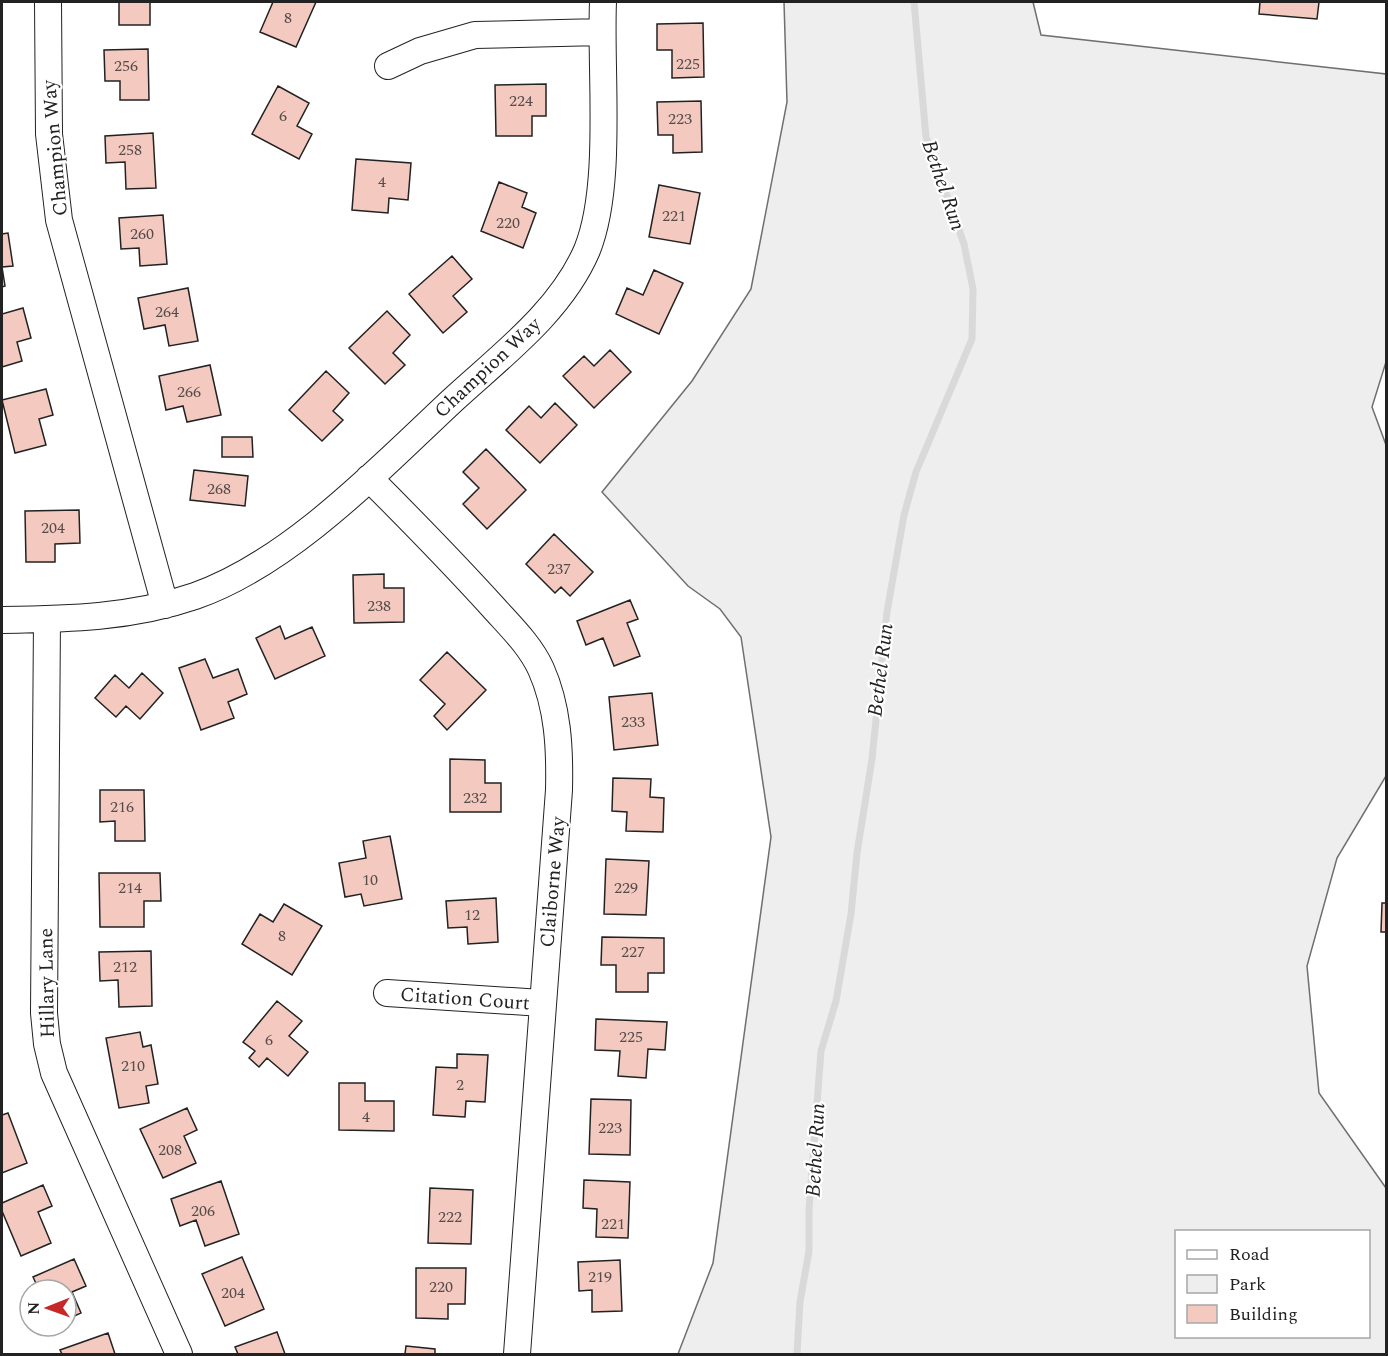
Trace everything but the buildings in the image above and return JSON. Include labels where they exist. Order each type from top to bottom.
[{"type":"street","name":"Champion Way","points":[[48,2],[49,134],[59,220],[165,605]]},
{"type":"street","name":"Champion Way","points":[[2,620],[111,617],[165,605],[196,595],[254,568],[280,551],[369,478],[531,328],[563,291],[577,269],[593,229],[602,175],[603,2]]},
{"type":"street","points":[[388,66],[446,41],[475,34],[602,32]]},
{"type":"street","name":"Claiborne Way","points":[[369,478],[462,572],[512,628],[540,667],[550,693],[557,722],[560,767],[518,1354]]},
{"type":"street","name":"Hillary Lane","points":[[47,619],[45,1001],[47,1044],[64,1096],[179,1354]]},
{"type":"street","name":"Citation Court","points":[[387,993],[542,1003]]},
{"type":"green space","points":[[784,2],[1033,2],[1041,35],[1386,74],[1386,362],[1372,407],[1386,445],[1386,776],[1337,858],[1307,966],[1319,1093],[1386,1188],[1386,1354],[678,1354],[713,1263],[771,837],[741,637],[720,609],[688,586],[602,492],[692,381],[751,289],[787,102]]},
{"type":"waterway","name":"Bethel Run","points":[[797,1354],[800,1302],[809,1251],[809,1210],[821,1051],[836,1001],[851,914],[857,853],[872,759],[887,612],[904,515],[916,472],[972,339],[973,289],[964,244],[926,137],[914,2]]}]
